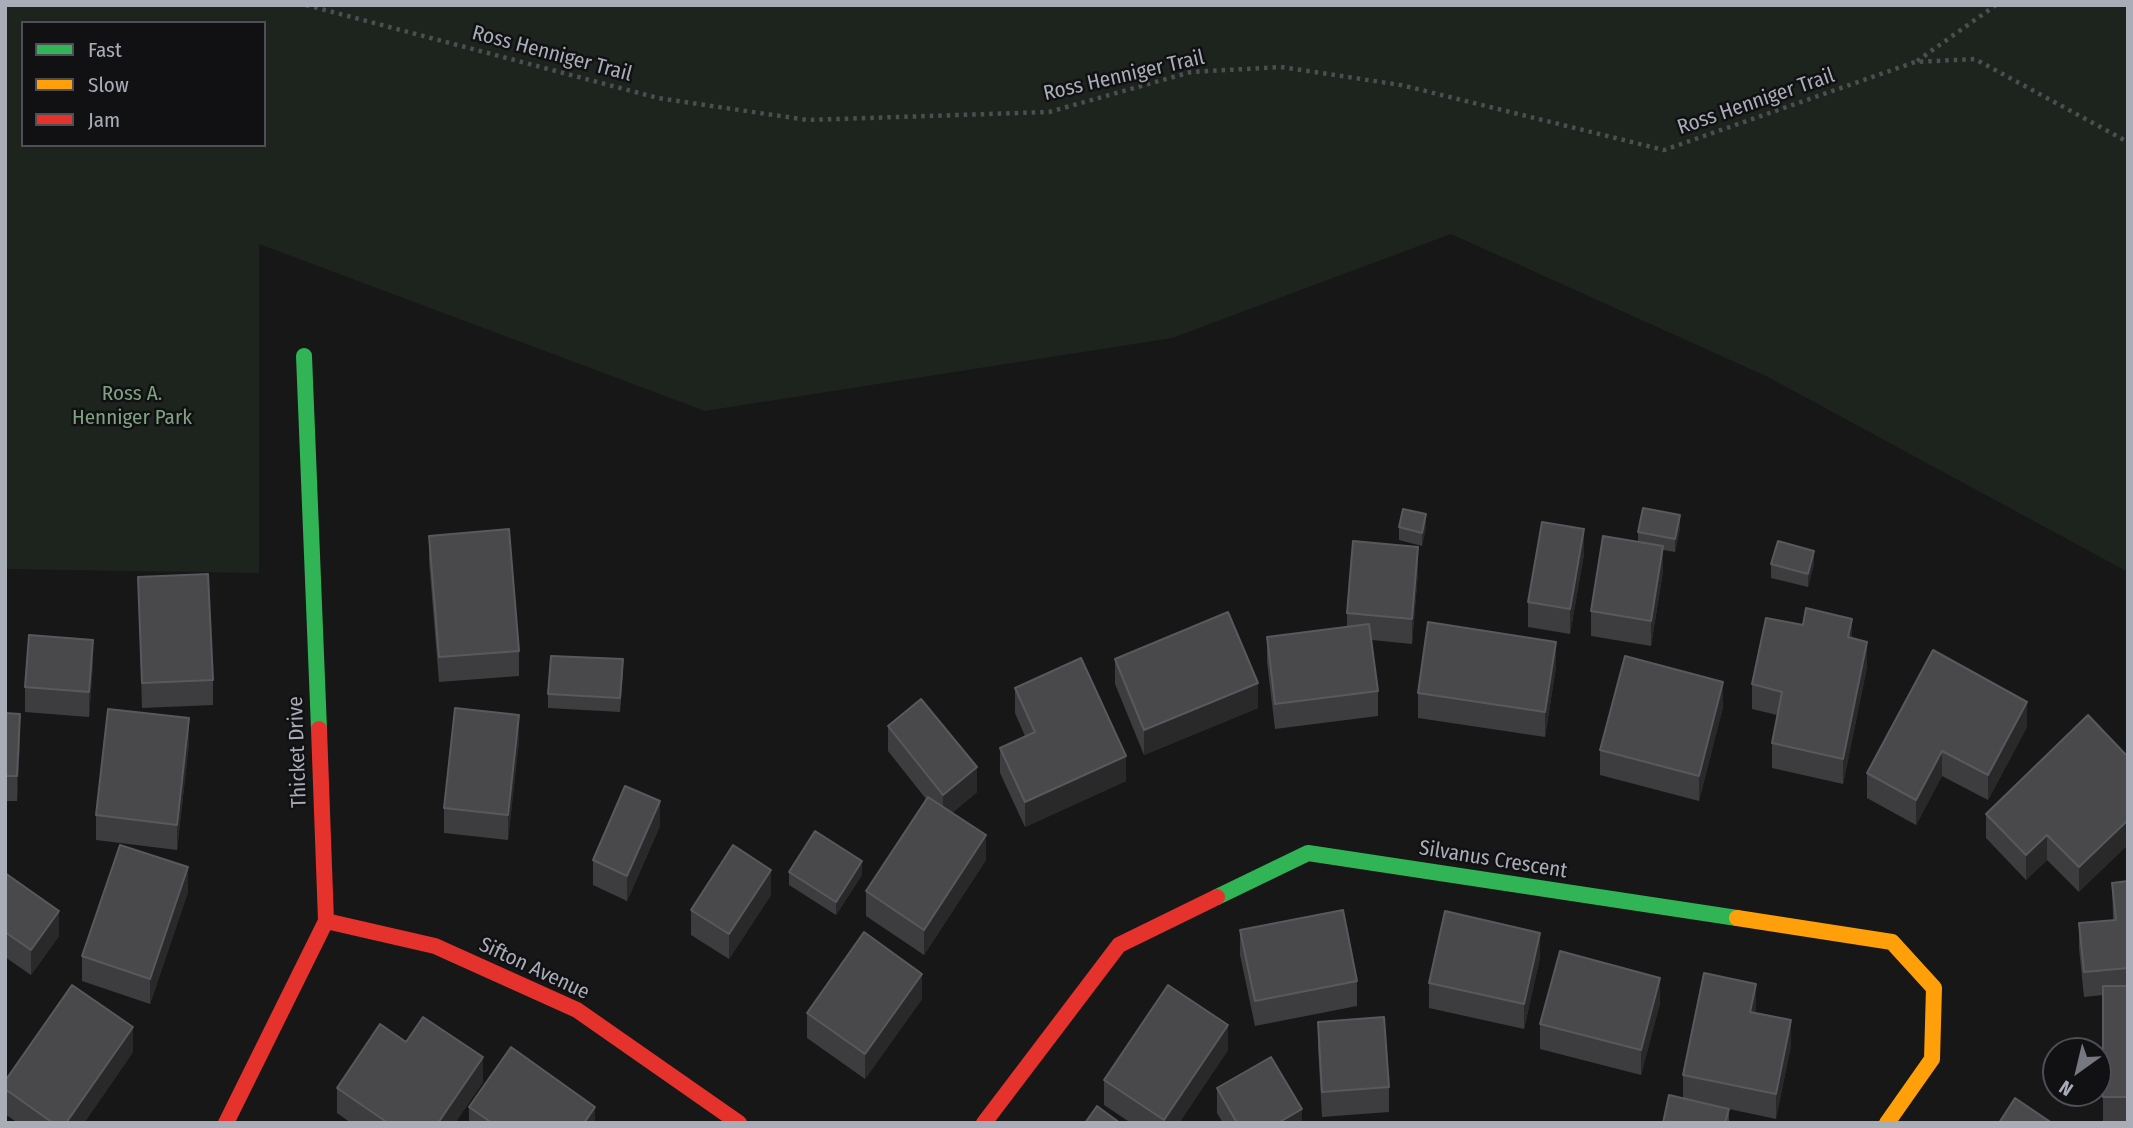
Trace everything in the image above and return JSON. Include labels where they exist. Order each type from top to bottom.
[{"type":"street","name":"Thicket Drive","points":[[226,1123],[326,921],[304,356]]},
{"type":"street","name":"Silvanus Crescent","points":[[984,1123],[1119,944],[1308,853],[1892,942],[1934,988],[1932,1059],[1887,1123]]},
{"type":"street","name":"Sifton Avenue","points":[[326,921],[435,946],[577,1010],[739,1123]]},
{"type":"path","name":"Ross Henniger Trail","points":[[306,5],[658,98],[807,121],[1049,112],[1191,72],[1281,67],[1401,85],[1664,150],[1916,62],[1975,59],[2128,142]]},
{"type":"path","points":[[1916,62],[1996,5]]},
{"type":"green space","name":"Ross A. Henniger Park","points":[[5,5],[2128,5],[2128,572],[1768,377],[1451,234],[1172,338],[705,411],[259,244],[259,573],[5,569]]},
{"type":"building","points":[[1643,508],[1680,515],[1675,539],[1638,532]]},
{"type":"building","points":[[1403,509],[1426,514],[1422,533],[1399,527]]},
{"type":"building","points":[[1542,522],[1584,529],[1570,609],[1528,602]]},
{"type":"building","points":[[509,529],[519,651],[439,657],[429,536]]},
{"type":"building","points":[[1603,536],[1663,546],[1651,621],[1591,611]]},
{"type":"building","points":[[1353,541],[1418,547],[1412,619],[1347,613]]},
{"type":"building","points":[[1778,541],[1814,551],[1808,574],[1771,564]]},
{"type":"building","points":[[208,574],[213,680],[142,683],[138,577]]},
{"type":"building","points":[[1806,608],[1852,619],[1848,637],[1867,642],[1843,759],[1772,743],[1782,692],[1752,684],[1766,618],[1803,625]]},
{"type":"building","points":[[1228,612],[1258,683],[1144,730],[1115,659]]},
{"type":"building","points":[[1428,622],[1556,642],[1545,712],[1418,693]]},
{"type":"building","points":[[1369,624],[1378,691],[1275,704],[1267,637]]},
{"type":"building","points":[[29,635],[93,640],[89,692],[25,687]]},
{"type":"building","points":[[1933,650],[2027,702],[1988,775],[1942,751],[1916,800],[1867,773]]},
{"type":"building","points":[[551,656],[623,659],[620,698],[548,694]]},
{"type":"building","points":[[1625,656],[1723,682],[1699,776],[1600,750]]},
{"type":"building","points":[[1081,658],[1126,756],[1025,802],[1000,748],[1035,732],[1015,688]]},
{"type":"building","points":[[921,699],[977,767],[943,795],[888,726]]},
{"type":"building","points":[[455,708],[519,715],[508,815],[444,808]]},
{"type":"building","points":[[108,709],[189,718],[177,825],[96,815]]},
{"type":"building","points":[[5,713],[20,714],[17,776],[5,776]]},
{"type":"building","points":[[2088,715],[2128,757],[2128,820],[2079,867],[2047,835],[2026,855],[1986,814]]},
{"type":"building","points":[[625,786],[660,801],[627,876],[593,860]]},
{"type":"building","points":[[928,797],[986,835],[924,930],[866,891]]},
{"type":"building","points":[[815,831],[862,861],[836,902],[789,872]]},
{"type":"building","points":[[120,845],[188,867],[150,979],[82,956]]},
{"type":"building","points":[[733,845],[771,870],[729,934],[691,910]]},
{"type":"building","points":[[5,873],[59,911],[31,950],[5,932]]},
{"type":"building","points":[[2128,881],[2128,968],[2084,972],[2079,923],[2116,920],[2112,883]]},
{"type":"building","points":[[1343,910],[1357,981],[1255,1001],[1240,930]]},
{"type":"building","points":[[1445,911],[1540,933],[1524,1004],[1429,983]]},
{"type":"building","points":[[864,932],[922,974],[865,1054],[807,1013]]},
{"type":"building","points":[[1560,951],[1660,978],[1641,1050],[1540,1024]]},
{"type":"building","points":[[1704,973],[1756,984],[1750,1012],[1791,1020],[1776,1094],[1683,1075]]},
{"type":"building","points":[[72,985],[133,1027],[66,1123],[53,1123],[5,1089],[5,1081]]},
{"type":"building","points":[[1168,985],[1228,1025],[1164,1120],[1104,1080]]},
{"type":"building","points":[[2103,986],[2128,986],[2128,1097],[2112,1097],[2112,1037],[2103,1037]]},
{"type":"building","points":[[423,1017],[483,1057],[438,1123],[388,1123],[337,1088],[380,1024],[406,1042]]},
{"type":"building","points":[[1384,1017],[1389,1087],[1322,1092],[1318,1022]]},
{"type":"building","points":[[511,1047],[595,1107],[584,1123],[492,1123],[469,1107]]},
{"type":"building","points":[[1271,1057],[1302,1109],[1278,1123],[1237,1123],[1217,1088]]},
{"type":"building","points":[[1669,1095],[1729,1109],[1725,1123],[1663,1123]]},
{"type":"building","points":[[2015,1098],[2052,1123],[1999,1123]]},
{"type":"building","points":[[1097,1106],[1120,1123],[1085,1123]]},
{"type":"traffic: fast","points":[[304,356],[319,729]]},
{"type":"traffic: fast","points":[[1217,897],[1308,853],[1737,918]]},
{"type":"traffic: slow","points":[[1737,918],[1892,942],[1934,988],[1932,1059],[1887,1123]]},
{"type":"traffic: jam","points":[[226,1123],[326,921],[319,729]]},
{"type":"traffic: jam","points":[[984,1123],[1119,945],[1217,897]]},
{"type":"traffic: jam","points":[[326,921],[435,946],[577,1010],[739,1123]]}]
